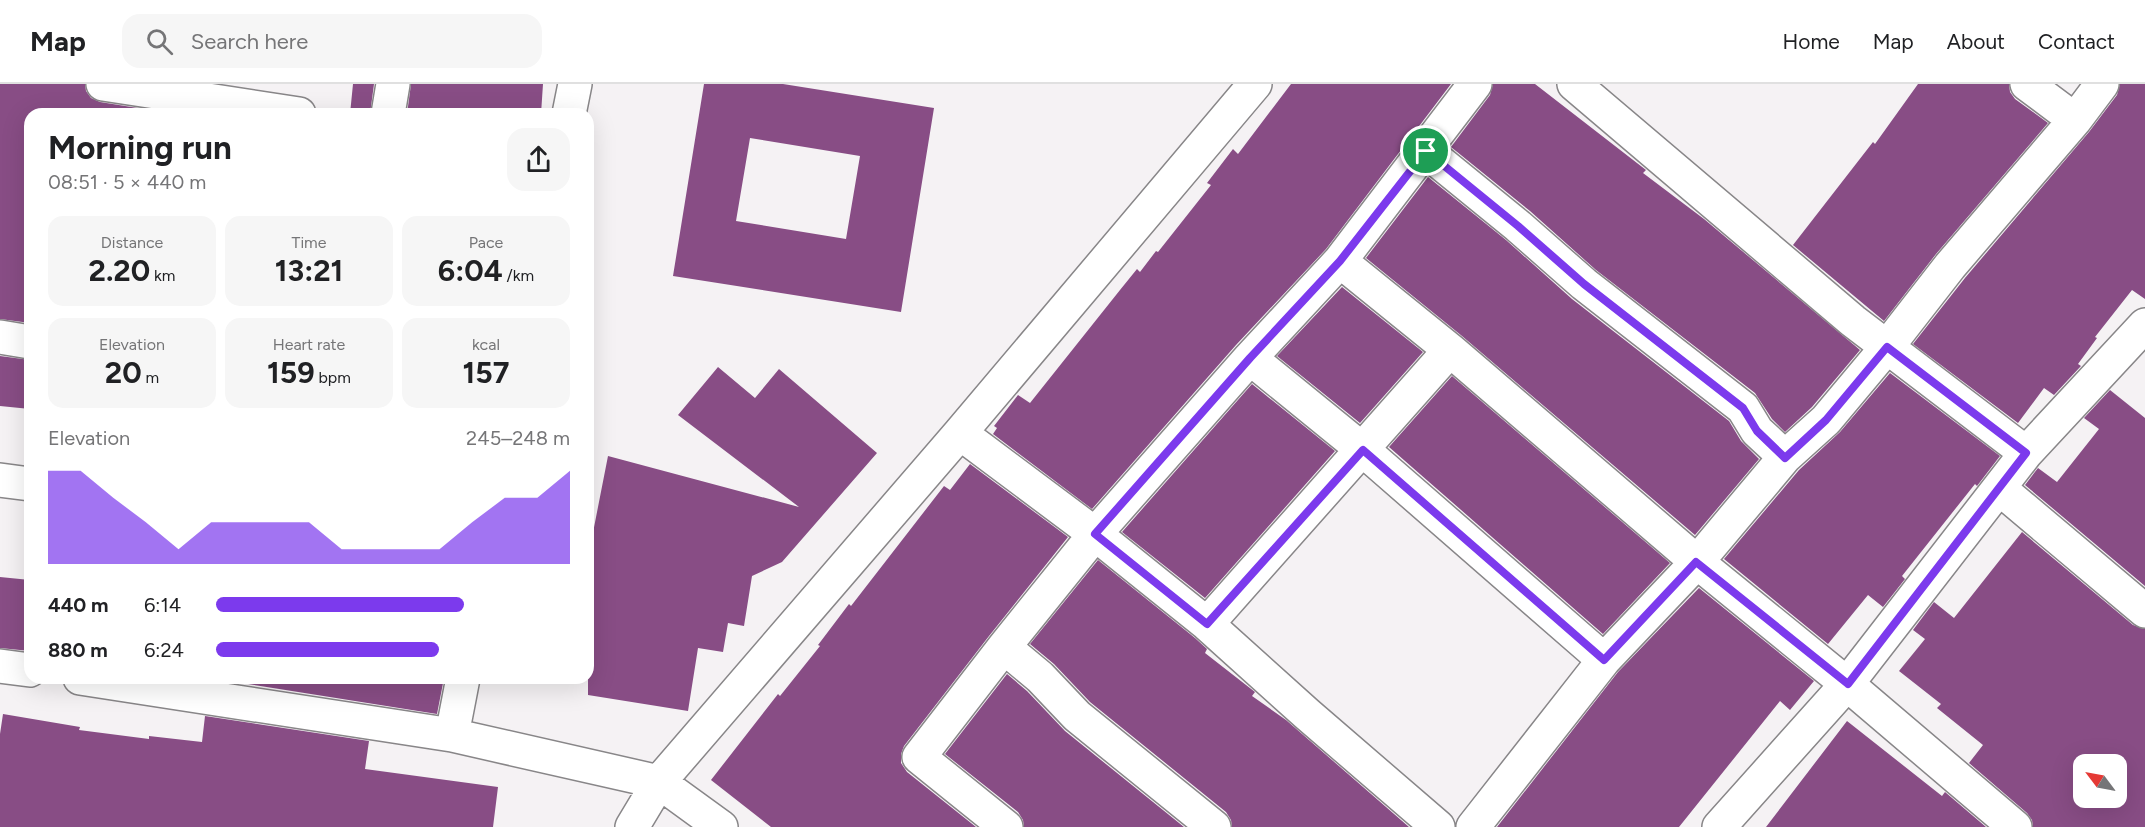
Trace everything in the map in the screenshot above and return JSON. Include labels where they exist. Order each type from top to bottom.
[{"type":"street","points":[[103,84],[260,108]]},
{"type":"street","points":[[389,108],[393,84]]},
{"type":"street","points":[[570,108],[575,84]]},
{"type":"street","points":[[632,827],[659,782],[960,433],[1255,84]]},
{"type":"street","points":[[1006,827],[919,757],[1095,534],[1250,358],[1340,261],[1475,84]]},
{"type":"street","points":[[1574,84],[1844,313],[2026,453]]},
{"type":"street","points":[[2027,84],[2075,120]]},
{"type":"street","points":[[1473,827],[1604,660],[1696,562],[1785,458],[1826,420],[1950,266],[2075,120],[2102,84]]},
{"type":"street","points":[[1426,151],[1518,226],[1584,284],[1743,408],[1757,431],[1785,458]]},
{"type":"street","points":[[1340,261],[1450,350],[1696,562],[1848,684],[2015,827]]},
{"type":"street","points":[[1719,827],[1848,684],[2026,453],[2145,325]]},
{"type":"street","points":[[0,337],[24,341]]},
{"type":"street","points":[[1207,624],[1450,350]]},
{"type":"street","points":[[1250,358],[1363,450],[1604,660]]},
{"type":"street","points":[[960,433],[1095,534],[1207,624],[1438,827]]},
{"type":"street","points":[[0,480],[24,483]]},
{"type":"street","points":[[1999,488],[2145,611]]},
{"type":"street","points":[[1004,647],[1040,676],[1077,716],[1214,827]]},
{"type":"street","points":[[0,666],[24,669]]},
{"type":"street","points":[[119,684],[452,735],[659,782],[721,827]]},
{"type":"street","points":[[452,735],[462,684]]},
{"type":"building","points":[[0,84],[85,84],[86,91],[91,98],[100,102],[138,108],[24,108],[24,322],[0,319]]},
{"type":"building","points":[[353,84],[374,84],[371,108],[351,108]]},
{"type":"building","points":[[411,84],[543,84],[541,108],[408,108]]},
{"type":"building","points":[[704,84],[783,84],[934,108],[901,312],[673,276]],"holes":[[[750,138],[860,156],[846,239],[736,221]]]},
{"type":"building","points":[[1291,84],[1451,84],[1326,249],[1236,345],[1092,509],[993,434],[997,428],[994,426],[1018,395],[1030,403],[1137,269],[1140,272],[1156,251],[1158,252],[1211,185],[1207,183],[1233,149],[1238,154]]},
{"type":"building","points":[[1493,84],[1535,84],[1646,170],[1643,173],[1704,219],[1860,350],[1812,407],[1785,432],[1772,419],[1755,393],[1596,270],[1530,211],[1451,147],[1490,95]]},
{"type":"building","points":[[1918,84],[2009,84],[2010,92],[2015,99],[2048,123],[1936,254],[1884,321],[1793,245],[1873,142],[1875,144]]},
{"type":"building","points":[[2120,84],[2145,84],[2145,299],[2132,290],[2095,337],[2097,338],[2078,364],[2081,366],[2054,395],[2044,388],[2018,423],[1913,344],[1965,278],[2089,132],[2117,95]]},
{"type":"building","points":[[1428,177],[1506,240],[1572,299],[1729,421],[1741,441],[1759,459],[1695,535],[1462,336],[1366,258]]},
{"type":"building","points":[[1342,287],[1423,352],[1360,423],[1277,356]]},
{"type":"building","points":[[0,356],[24,359],[24,408],[0,406]]},
{"type":"building","points":[[718,367],[755,398],[779,369],[877,453],[782,562],[752,576],[744,626],[728,623],[723,652],[698,648],[688,711],[588,695],[588,684],[594,684],[594,527],[608,456],[799,507],[678,415]]},
{"type":"building","points":[[1890,373],[2000,456],[1902,576],[1905,579],[1883,607],[1868,595],[1828,644],[1724,559],[1799,470],[1840,432]]},
{"type":"building","points":[[1452,376],[1670,563],[1603,634],[1389,447]]},
{"type":"building","points":[[1252,384],[1335,451],[1205,598],[1122,532]]},
{"type":"building","points":[[2110,390],[2145,418],[2145,586],[2025,485],[2038,468],[2057,482],[2099,429],[2084,418]]},
{"type":"building","points":[[970,464],[1068,537],[904,746],[901,754],[901,763],[907,772],[976,827],[771,827],[711,780],[778,694],[780,696],[820,646],[818,645],[849,604],[851,606],[944,486],[950,490]]},
{"type":"building","points":[[2022,532],[2133,625],[2145,629],[2145,827],[2033,827],[2032,820],[2027,813],[1969,763],[1983,745],[1937,708],[1941,704],[1899,671],[1925,639],[1913,630],[1934,602],[1954,618]]},
{"type":"building","points":[[1098,560],[1195,638],[1207,649],[1205,653],[1255,692],[1252,696],[1286,720],[1409,827],[1232,827],[1226,812],[1090,702],[1054,664],[1030,644]]},
{"type":"building","points":[[0,577],[24,579],[24,650],[0,648]]},
{"type":"building","points":[[1699,588],[1814,681],[1790,710],[1780,701],[1679,827],[1497,827],[1618,672]]},
{"type":"building","points":[[1007,674],[1027,691],[1065,731],[1184,827],[1024,827],[1018,812],[945,754]]},
{"type":"building","points":[[248,684],[443,684],[437,714]]},
{"type":"building","points":[[3,714],[80,727],[79,730],[149,739],[149,736],[202,742],[205,716],[369,741],[365,769],[498,787],[493,827],[0,827],[0,734]]},
{"type":"building","points":[[1847,721],[1942,796],[1945,792],[1986,827],[1766,827]]},
{"type":"route","points":[[1426,151],[1518,226],[1584,284],[1743,408],[1757,431],[1785,458],[1826,420],[1887,347],[2026,453],[1848,684],[1696,562],[1604,660],[1363,450],[1207,624],[1095,534],[1250,358],[1340,261],[1426,151]]}]
